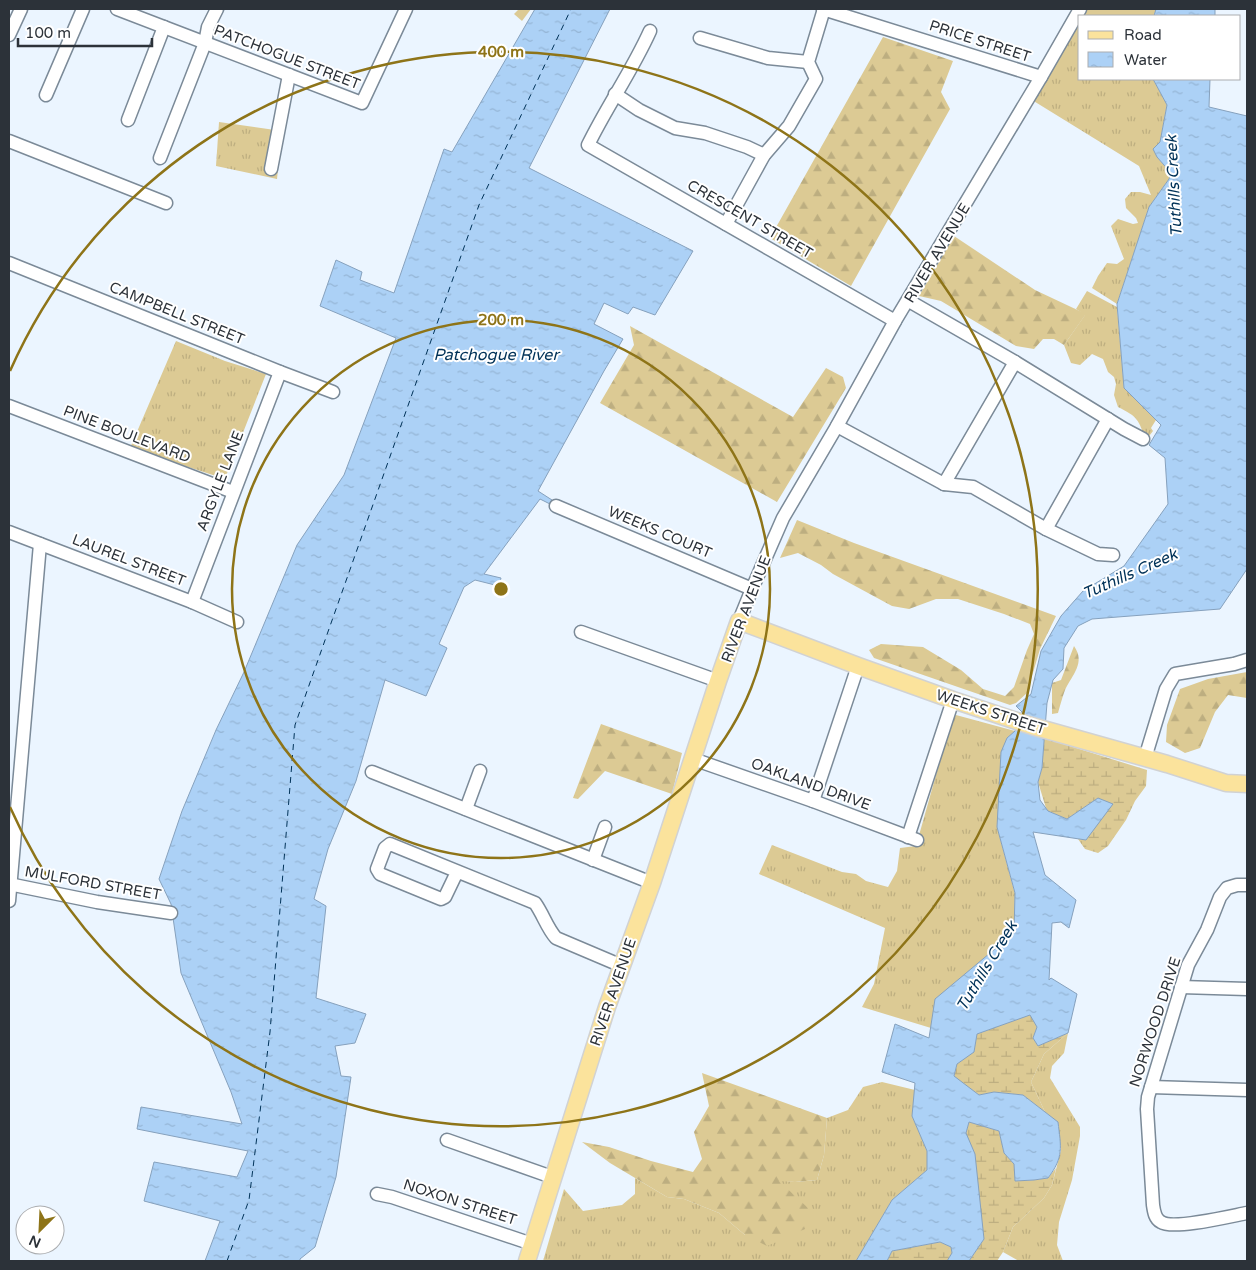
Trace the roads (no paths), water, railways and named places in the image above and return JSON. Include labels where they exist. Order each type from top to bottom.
[{"type":"main road","name":"WEEKS STREET","points":[[739,621],[952,700],[1026,724],[1226,783],[1247,784]]},
{"type":"main road","name":"RIVER AVENUE","points":[[527,1261],[607,1007],[652,883],[739,621]]},
{"type":"street","points":[[9,35],[21,9]]},
{"type":"street","points":[[46,95],[83,9]]},
{"type":"street","name":"PATCHOGUE STREET","points":[[116,9],[362,103],[406,9]]},
{"type":"street","points":[[160,158],[205,43],[208,27],[218,9]]},
{"type":"street","points":[[726,224],[764,155],[789,126],[816,79],[808,62],[824,9]]},
{"type":"street","name":"PRICE STREET","points":[[824,9],[1041,77]]},
{"type":"street","name":"RIVER AVENUE","points":[[739,621],[783,518],[895,322],[1080,9]]},
{"type":"street","points":[[128,120],[164,27]]},
{"type":"street","points":[[650,32],[615,94],[640,110],[675,128],[706,133],[764,155]]},
{"type":"street","points":[[700,38],[768,58],[808,62]]},
{"type":"street","points":[[271,170],[289,75]]},
{"type":"street","name":"CRESCENT STREET","points":[[615,94],[588,145],[895,322]]},
{"type":"street","points":[[9,140],[166,203]]},
{"type":"street","name":"CAMPBELL STREET","points":[[9,263],[334,392]]},
{"type":"street","points":[[908,301],[1015,362],[1143,439]]},
{"type":"street","points":[[944,484],[1015,362]]},
{"type":"street","name":"ARGYLE LANE","points":[[192,602],[280,372]]},
{"type":"street","name":"PINE BOULEVARD","points":[[9,406],[233,492]]},
{"type":"street","points":[[1046,529],[1108,419]]},
{"type":"street","points":[[837,426],[944,484],[973,487],[1046,529],[1098,554],[1113,555]]},
{"type":"street","name":"WEEKS COURT","points":[[556,506],[752,589]]},
{"type":"street","name":"LAUREL STREET","points":[[9,532],[192,602],[237,622]]},
{"type":"street","points":[[9,901],[40,544]]},
{"type":"street","points":[[581,632],[718,681]]},
{"type":"street","points":[[1145,758],[1164,693],[1175,674],[1247,660]]},
{"type":"street","points":[[813,801],[858,666]]},
{"type":"street","name":"OAKLAND DRIVE","points":[[693,759],[913,838],[952,700]]},
{"type":"street","points":[[466,809],[480,771]]},
{"type":"street","points":[[372,772],[652,883]]},
{"type":"street","points":[[593,860],[605,827]]},
{"type":"street","points":[[457,872],[445,897],[441,899],[380,874],[377,868],[385,848],[390,844],[535,903],[551,933],[556,938],[622,966]]},
{"type":"street","name":"MULFORD STREET","points":[[9,884],[97,902],[171,913]]},
{"type":"street","name":"NORWOOD DRIVE","points":[[1242,885],[1227,888],[1220,897],[1207,930],[1188,965],[1148,1097],[1147,1109],[1155,1215],[1160,1222],[1167,1225],[1180,1225],[1247,1213]]},
{"type":"street","points":[[1181,988],[1247,989]]},
{"type":"street","points":[[1151,1087],[1247,1090]]},
{"type":"street","points":[[447,1140],[552,1177]]},
{"type":"street","name":"NOXON STREET","points":[[377,1194],[401,1200],[532,1244]]},
{"type":"water","name":"Patchogue River","points":[[535,9],[610,9],[529,168],[693,251],[655,315],[633,307],[628,314],[604,303],[594,324],[623,339],[538,491],[552,500],[550,504],[540,499],[484,574],[501,578],[499,586],[475,580],[464,587],[439,644],[447,648],[426,696],[385,680],[356,781],[328,849],[314,899],[326,906],[316,998],[366,1014],[355,1043],[335,1046],[341,1076],[351,1077],[336,1177],[315,1247],[300,1261],[205,1261],[220,1221],[144,1201],[154,1162],[237,1177],[248,1151],[137,1129],[141,1107],[242,1124],[231,1092],[181,973],[171,904],[159,879],[182,811],[216,730],[244,672],[297,545],[344,475],[396,338],[320,306],[336,260],[362,272],[360,280],[394,293],[444,149],[452,152]]},
{"type":"water","points":[[1156,9],[1215,9],[1215,15],[1154,15]]},
{"type":"water","name":"Tuthills Creek","points":[[1154,80],[1210,80],[1209,107],[1247,116],[1247,569],[1220,609],[1092,619],[1078,626],[1064,648],[1063,669],[1053,680],[1047,703],[1042,768],[1038,782],[1040,800],[1048,811],[1067,819],[1098,798],[1113,804],[1086,840],[1033,832],[1045,875],[1076,900],[1069,928],[1061,922],[1052,923],[1049,980],[1051,978],[1077,994],[1068,1033],[1038,1046],[1033,1038],[1037,1027],[1030,1015],[977,1034],[974,1052],[957,1064],[954,1076],[979,1095],[994,1092],[1023,1095],[1058,1122],[1060,1152],[1057,1164],[1048,1178],[1015,1181],[1014,1164],[1004,1153],[999,1131],[969,1122],[966,1133],[975,1154],[984,1239],[969,1261],[947,1261],[952,1253],[951,1247],[940,1242],[892,1251],[887,1261],[856,1261],[892,1200],[927,1170],[927,1151],[912,1116],[915,1083],[882,1072],[895,1024],[929,1038],[935,999],[1014,933],[1015,893],[997,827],[1001,752],[1007,738],[1015,731],[1022,712],[1016,706],[1031,694],[1041,651],[1061,616],[1083,591],[1124,566],[1168,504],[1165,458],[1149,445],[1161,425],[1124,388],[1117,304],[1149,207],[1169,179],[1171,173],[1157,157],[1153,149],[1160,142],[1167,105]]}]
